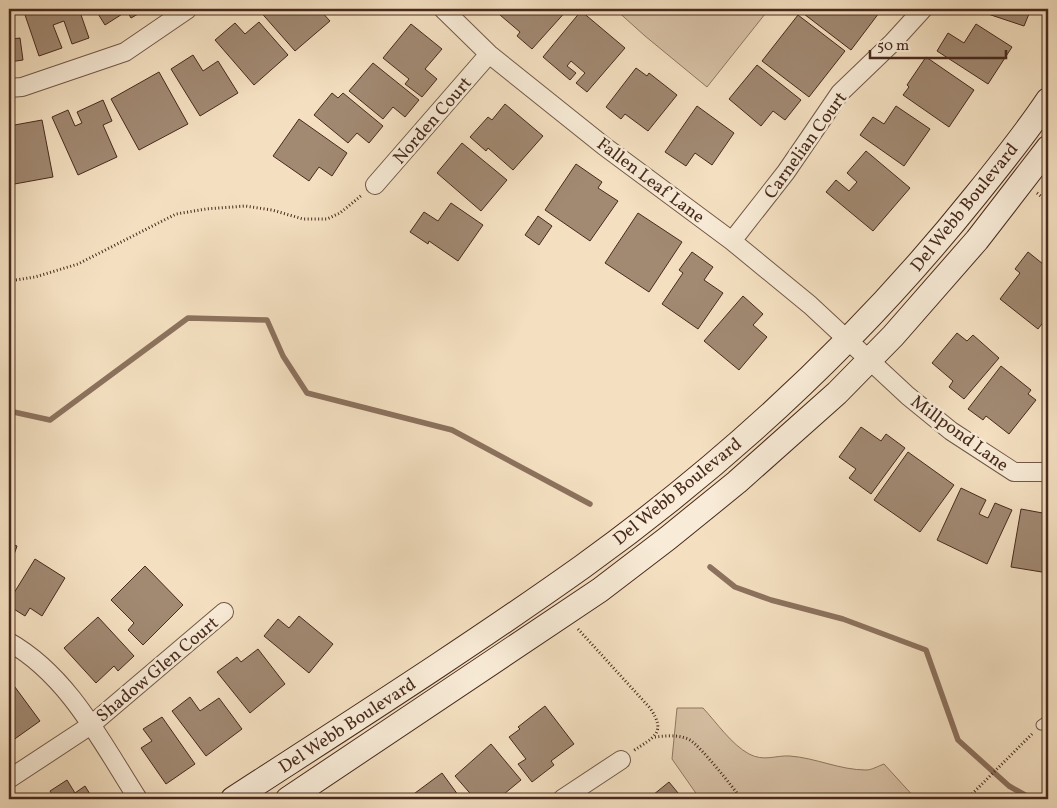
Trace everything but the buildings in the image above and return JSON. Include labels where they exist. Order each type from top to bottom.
[{"type":"street","points":[[9,88],[22,87],[125,52],[188,9]]},
{"type":"street","name":"Fallen Leaf Lane","points":[[443,9],[490,54],[604,146],[732,241],[810,305],[859,350]]},
{"type":"street","name":"Carnelian Court","points":[[732,241],[786,172],[840,94],[892,43],[923,9]]},
{"type":"street","name":"Norden Court","points":[[375,185],[490,54]]},
{"type":"street","name":"Del Webb Boulevard","points":[[288,799],[565,615],[668,538],[737,482],[827,402],[859,350],[916,267],[1003,161],[1048,100]]},
{"type":"street","name":"Del Webb Boulevard","points":[[233,799],[583,566],[650,516],[763,420],[859,350],[933,292],[977,240],[1048,148]]},
{"type":"street","name":"Millpond Lane","points":[[859,350],[908,396],[951,431],[1014,472],[1048,472]]},
{"type":"street","name":"Shadow Glen Court","points":[[9,779],[91,725],[224,612]]},
{"type":"street","points":[[9,642],[20,648],[57,679],[91,725],[138,799]]},
{"type":"street","points":[[562,799],[621,760]]},
{"type":"path","points":[[9,281],[35,277],[78,264],[176,214],[206,209],[245,206],[272,210],[303,219],[327,219],[340,212],[375,185]]},
{"type":"path","points":[[565,615],[650,708],[658,724],[658,730],[654,737],[621,760]]},
{"type":"path","points":[[967,799],[1045,722]]},
{"type":"path","points":[[654,737],[673,736],[691,740],[741,799]]},
{"type":"shaded area","points":[[615,9],[769,9],[707,87]]},
{"type":"shaded area","points":[[677,708],[703,708],[736,745],[749,754],[760,758],[800,757],[837,766],[868,770],[884,764],[916,799],[700,799],[672,759]]},
{"type":"waterway","points":[[9,411],[50,420],[188,318],[267,320],[283,356],[307,393],[452,430],[590,504]]},
{"type":"waterway","points":[[710,567],[735,587],[771,600],[843,619],[926,650],[958,740],[1009,786],[1032,799]]}]
